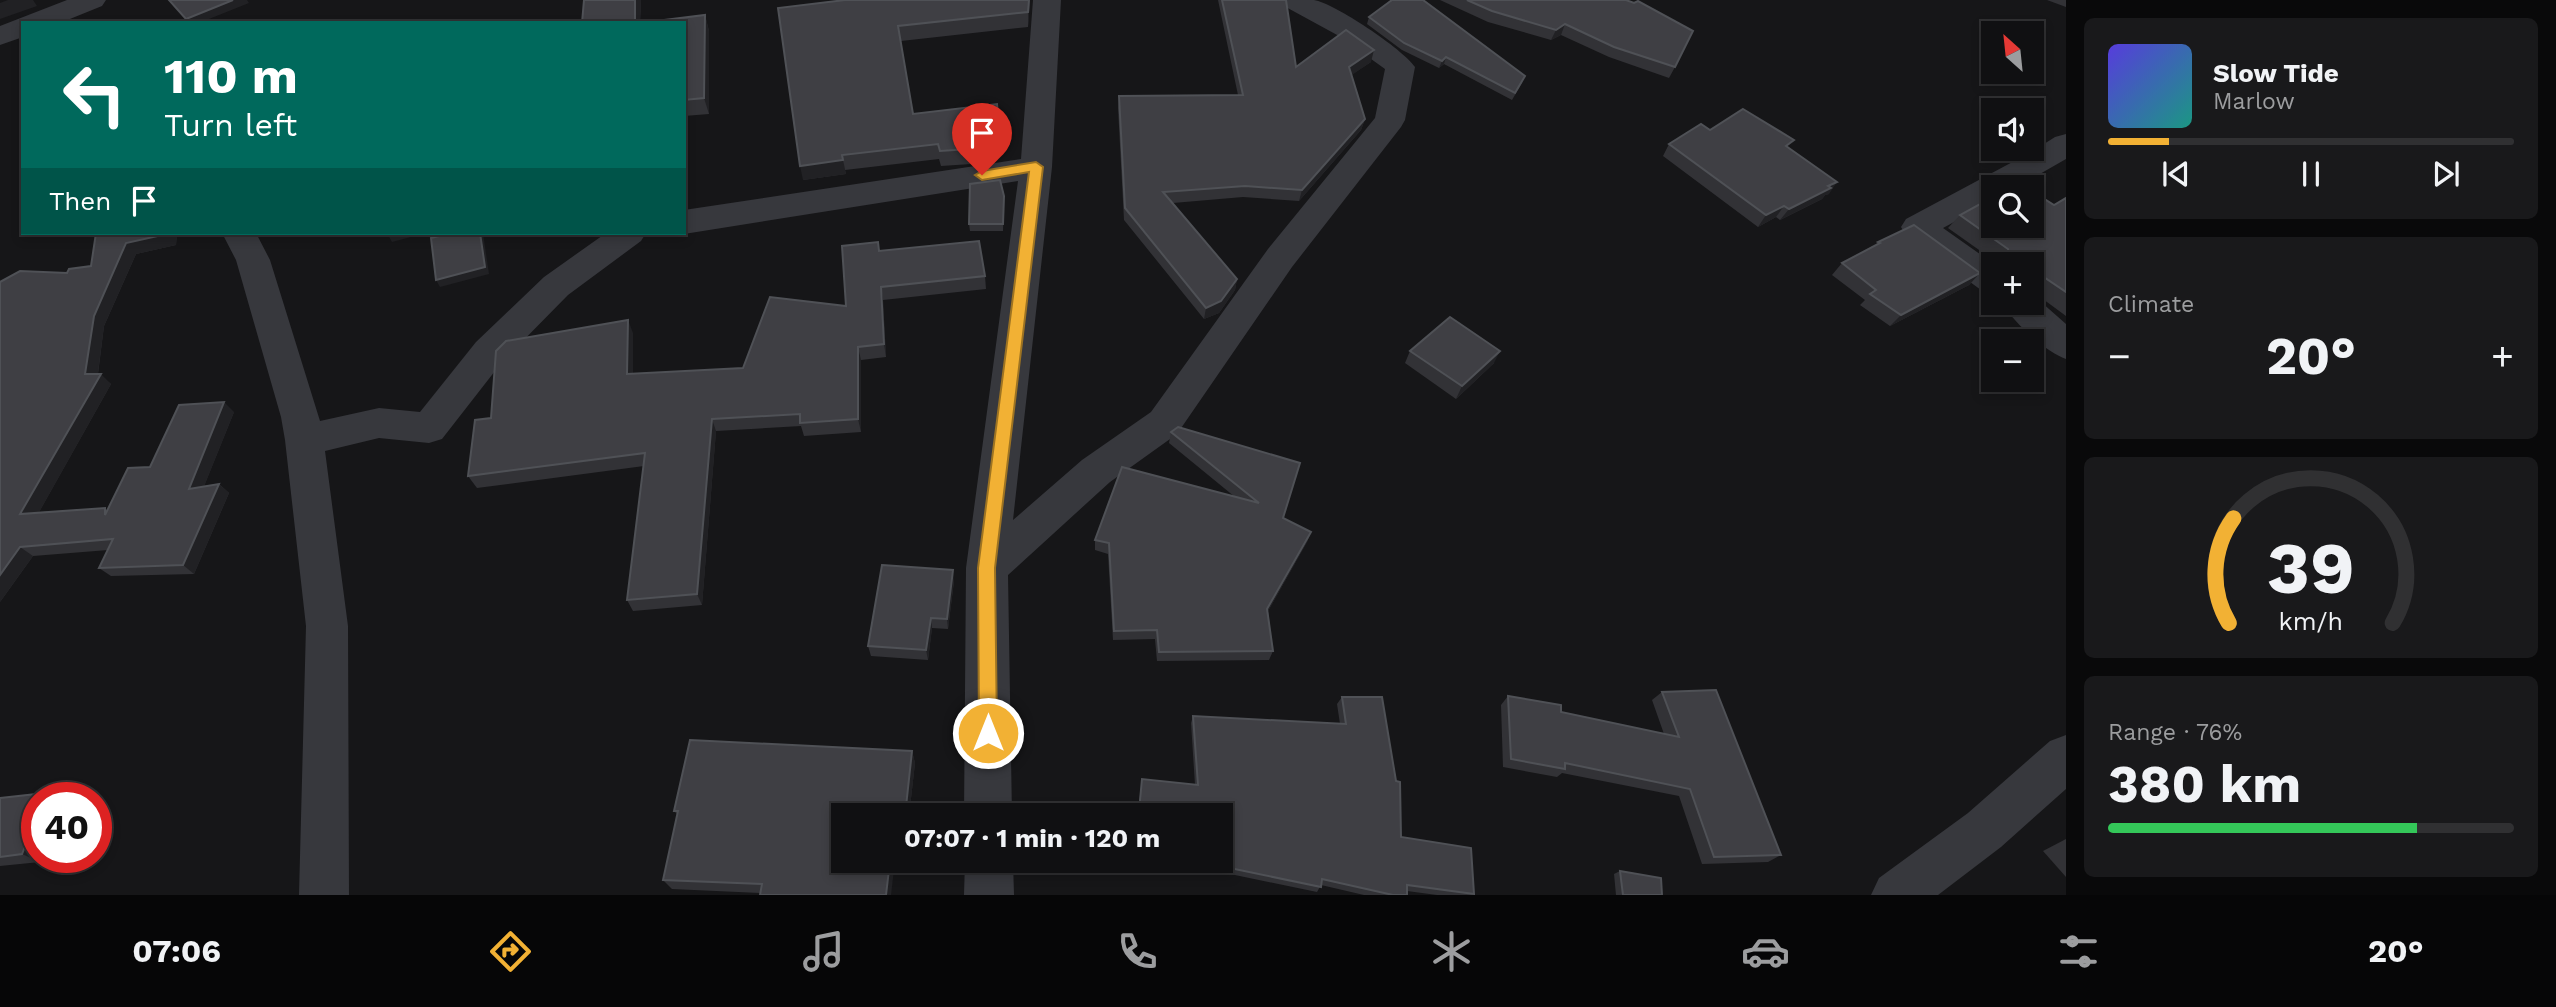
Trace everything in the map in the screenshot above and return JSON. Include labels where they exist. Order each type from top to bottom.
[{"type":"street","points":[[988,803],[987,568],[1036,167],[1047,0]]},
{"type":"street","points":[[987,568],[1096,471],[1164,423],[1280,258],[1390,120],[1400,67],[1379,48],[1348,27],[1294,0]]},
{"type":"street","points":[[40,21],[86,7]]},
{"type":"street","points":[[0,36],[21,28]]},
{"type":"street","points":[[1981,272],[1918,227],[2044,159],[2066,144]]},
{"type":"street","points":[[686,222],[1036,167]]},
{"type":"street","points":[[240,235],[253,260],[300,417],[304,440],[327,626],[324,895]]},
{"type":"street","points":[[304,440],[379,423],[429,428],[489,352],[556,286],[626,235]]},
{"type":"street","points":[[2033,315],[2066,345]]},
{"type":"street","points":[[1896,895],[1936,868],[2035,787],[2066,757]]},
{"type":"street","points":[[989,873],[989,895]]},
{"type":"building","points":[[169,0],[233,0],[186,19]]},
{"type":"building","points":[[584,0],[635,0],[635,21],[582,21]]},
{"type":"building","points":[[845,0],[1029,0],[1028,12],[898,26],[913,114],[997,104],[1000,136],[991,138],[993,146],[940,151],[938,144],[842,155],[843,160],[800,166],[778,8]]},
{"type":"building","points":[[1222,0],[1286,0],[1296,67],[1346,30],[1374,50],[1349,67],[1365,119],[1302,190],[1245,186],[1163,192],[1237,279],[1221,301],[1206,308],[1125,208],[1119,96],[1243,95]]},
{"type":"building","points":[[1392,0],[1423,0],[1525,76],[1515,93],[1446,57],[1442,61],[1404,43],[1369,17]]},
{"type":"building","points":[[1467,0],[1638,1],[1693,31],[1675,67],[1614,47],[1565,24],[1556,30],[1492,11]]},
{"type":"building","points":[[705,15],[704,98],[686,100],[686,21],[656,21]]},
{"type":"building","points":[[1743,109],[1794,140],[1786,146],[1837,182],[1828,186],[1831,188],[1789,209],[1784,206],[1766,215],[1669,144],[1701,124],[1710,130]]},
{"type":"building","points":[[1000,180],[1004,196],[1003,224],[969,224],[970,184]]},
{"type":"building","points":[[2066,198],[2066,292],[2044,277],[2044,252],[2008,252],[1992,238],[2044,238],[2044,199],[2054,205]]},
{"type":"building","points":[[1981,204],[1981,230],[1960,215]]},
{"type":"building","points":[[1914,225],[1980,273],[1901,315],[1870,294],[1876,290],[1842,263]]},
{"type":"building","points":[[96,235],[162,235],[126,243],[94,316],[85,374],[101,374],[20,514],[105,508],[105,515],[128,468],[150,467],[179,405],[224,402],[189,489],[219,484],[183,565],[99,568],[113,539],[20,547],[0,575],[0,282],[20,271],[67,273],[69,269],[91,266]]},
{"type":"building","points":[[443,235],[480,235],[485,267],[436,280],[431,238]]},
{"type":"building","points":[[979,241],[985,276],[881,287],[884,344],[858,347],[858,419],[800,423],[800,414],[712,419],[697,594],[627,600],[645,453],[468,476],[475,420],[491,418],[496,351],[506,341],[628,320],[627,374],[743,368],[770,297],[846,306],[842,246],[878,242],[879,251]]},
{"type":"building","points":[[1450,317],[1500,351],[1462,386],[1410,351]]},
{"type":"building","points":[[1178,427],[1300,463],[1283,518],[1311,532],[1267,609],[1273,651],[1159,652],[1157,630],[1114,631],[1109,543],[1095,540],[1122,467],[1259,503],[1171,432]]},
{"type":"building","points":[[882,565],[953,570],[947,619],[931,618],[926,650],[868,646]]},
{"type":"building","points":[[1716,690],[1781,855],[1714,857],[1690,789],[1565,763],[1565,769],[1511,759],[1508,696],[1561,705],[1561,712],[1679,737],[1662,692]]},
{"type":"building","points":[[1342,697],[1382,697],[1396,781],[1400,782],[1401,837],[1471,848],[1474,894],[1407,885],[1407,895],[1393,895],[1322,879],[1321,887],[1233,869],[1233,803],[1140,803],[1142,779],[1198,785],[1193,716],[1346,724]]},
{"type":"building","points":[[690,740],[912,751],[906,803],[831,803],[831,873],[889,873],[886,895],[760,895],[762,884],[663,880],[678,811],[674,811]]},
{"type":"building","points":[[21,796],[21,854],[0,857],[0,798]]},
{"type":"building","points":[[1620,871],[1661,878],[1662,895],[1623,895]]},
{"type":"route","points":[[982,175],[1036,167],[987,568],[988,733]]}]
